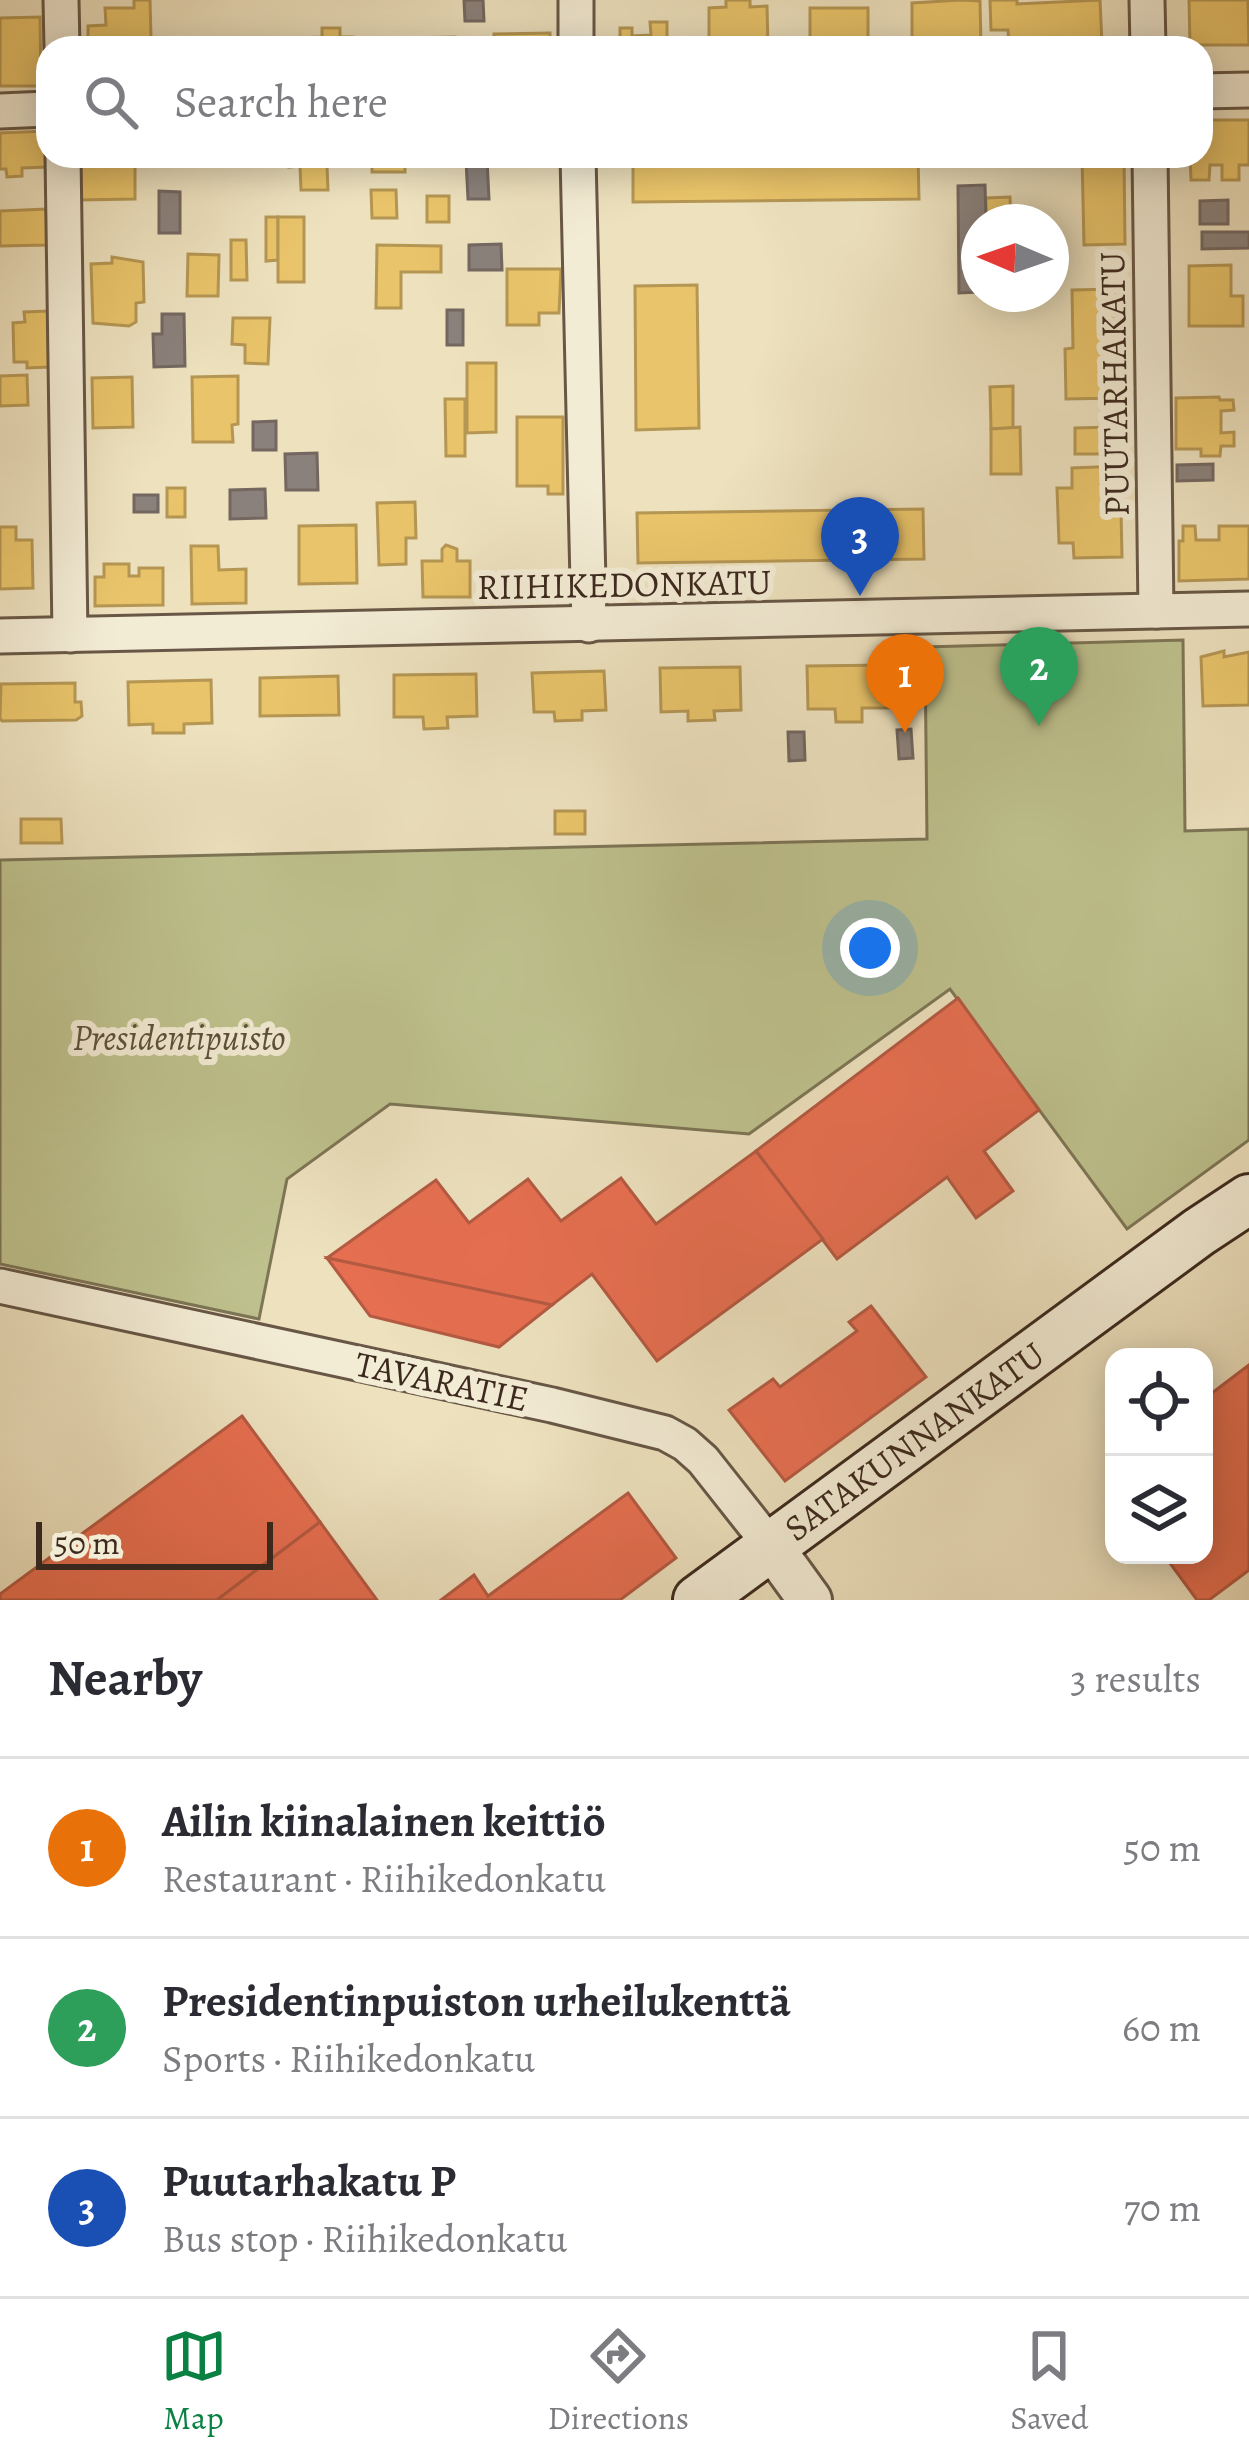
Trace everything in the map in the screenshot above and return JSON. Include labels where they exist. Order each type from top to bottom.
[{"type":"main road","name":"SATAKUNNANKATU","points":[[698,1600],[1249,1199]]},
{"type":"street","points":[[61,0],[62,36]]},
{"type":"street","points":[[576,0],[576,36]]},
{"type":"street","points":[[1147,0],[1148,36]]},
{"type":"street","points":[[1213,92],[1249,90]]},
{"type":"street","points":[[0,111],[36,110]]},
{"type":"street","points":[[63,168],[70,634]]},
{"type":"street","points":[[578,168],[589,625]]},
{"type":"street","name":"PUUTARHAKATU","points":[[1150,168],[1156,611]]},
{"type":"street","name":"RIIHIKEDONKATU","points":[[0,636],[1249,609]]},
{"type":"street","name":"TAVARATIE","points":[[0,1286],[665,1433],[703,1460],[810,1600]]},
{"type":"green space","name":"Presidentipuisto","points":[[1183,640],[1185,831],[1249,829],[1249,1140],[1127,1229],[950,989],[749,1134],[390,1104],[287,1179],[259,1319],[0,1264],[0,860],[927,839],[925,647]]},
{"type":"building: Homes","points":[[134,0],[150,0],[151,36],[88,36],[88,26],[106,25],[105,8],[134,8]]},
{"type":"building: Homes","points":[[726,0],[767,6],[768,36],[709,36],[709,8],[726,7]]},
{"type":"building: Homes","points":[[990,0],[1017,0],[1017,4],[1100,0],[1102,36],[1008,36],[1008,30],[991,30]]},
{"type":"building: Homes","points":[[1189,0],[1248,0],[1249,45],[1213,45],[1213,36],[1190,36]]},
{"type":"building: Homes","points":[[980,1],[981,36],[912,36],[912,3]]},
{"type":"building: Homes","points":[[810,8],[868,8],[868,36],[810,36]]},
{"type":"building: Homes","points":[[40,17],[36,86],[0,86],[0,18]]},
{"type":"building: Homes","points":[[650,22],[667,22],[667,36],[632,36],[651,35]]},
{"type":"building: Homes","points":[[322,28],[340,28],[340,36],[322,36]]},
{"type":"building: Homes","points":[[620,28],[632,28],[632,36],[620,36]]},
{"type":"building: Homes","points":[[550,33],[550,36],[494,36]]},
{"type":"building: Homes","points":[[1213,120],[1249,120],[1249,165],[1239,165],[1239,180],[1222,180],[1222,165],[1213,165]]},
{"type":"building: Homes","points":[[36,131],[36,167],[22,168],[22,176],[7,177],[6,169],[0,169],[0,133]]},
{"type":"building: Homes","points":[[80,168],[135,168],[135,199],[80,200]]},
{"type":"building: Homes","points":[[300,168],[327,168],[328,190],[301,190]]},
{"type":"building: Homes","points":[[372,168],[405,168],[405,172],[372,172]]},
{"type":"building: Homes","points":[[633,168],[918,168],[919,199],[633,202]]},
{"type":"building: Homes","points":[[1082,168],[1124,168],[1125,244],[1084,245]]},
{"type":"building: Homes","points":[[1190,168],[1210,168],[1209,180],[1191,180]]},
{"type":"building: Homes","points":[[371,190],[396,190],[397,218],[372,218]]},
{"type":"building: Homes","points":[[427,196],[449,196],[449,222],[427,222]]},
{"type":"building: Homes","points":[[1010,197],[1010,204],[986,204],[986,198]]},
{"type":"building: Homes","points":[[46,209],[48,245],[0,246],[0,211]]},
{"type":"building: Homes","points":[[266,217],[278,217],[278,260],[266,261]]},
{"type":"building: Homes","points":[[278,217],[304,217],[304,282],[278,282]]},
{"type":"building: Homes","points":[[231,240],[246,240],[247,280],[231,280]]},
{"type":"building: Homes","points":[[377,245],[441,246],[441,272],[401,272],[401,308],[376,308]]},
{"type":"building: Homes","points":[[188,254],[219,255],[218,296],[187,296]]},
{"type":"building: Homes","points":[[112,257],[143,262],[144,302],[136,303],[136,322],[129,326],[93,323],[91,264],[112,263]]},
{"type":"building: Homes","points":[[1231,265],[1231,296],[1243,296],[1243,326],[1189,326],[1189,266]]},
{"type":"building: Homes","points":[[507,269],[561,269],[559,313],[539,313],[539,325],[507,325]]},
{"type":"building: Homes","points":[[697,285],[699,428],[636,430],[635,286]]},
{"type":"building: Homes","points":[[1115,289],[1118,398],[1066,399],[1065,349],[1073,348],[1072,290]]},
{"type":"building: Homes","points":[[48,311],[50,367],[27,368],[27,362],[14,362],[13,323],[25,322],[24,312]]},
{"type":"building: Homes","points":[[233,318],[270,318],[268,364],[245,363],[245,345],[232,344]]},
{"type":"building: Homes","points":[[467,363],[496,363],[496,432],[467,433]]},
{"type":"building: Homes","points":[[27,375],[28,405],[0,406],[0,376]]},
{"type":"building: Homes","points":[[238,376],[238,424],[232,425],[233,442],[193,442],[192,377]]},
{"type":"building: Homes","points":[[132,377],[133,427],[93,428],[92,378]]},
{"type":"building: Homes","points":[[1013,386],[1013,428],[991,429],[990,387]]},
{"type":"building: Homes","points":[[1176,398],[1233,400],[1234,410],[1221,411],[1221,433],[1234,432],[1234,446],[1221,446],[1220,456],[1201,456],[1201,449],[1176,449]]},
{"type":"building: Homes","points":[[445,399],[465,399],[465,456],[446,456]]},
{"type":"building: Homes","points":[[517,417],[563,417],[563,494],[548,494],[548,486],[517,486]]},
{"type":"building: Homes","points":[[1020,427],[1021,474],[991,474],[991,429]]},
{"type":"building: Homes","points":[[1112,427],[1112,454],[1075,454],[1075,428]]},
{"type":"building: Homes","points":[[1120,466],[1122,557],[1074,558],[1073,543],[1059,543],[1057,488],[1072,488],[1072,468]]},
{"type":"building: Homes","points":[[167,488],[185,488],[185,517],[167,517]]},
{"type":"building: Homes","points":[[415,502],[416,538],[406,538],[406,564],[379,565],[377,503]]},
{"type":"building: Homes","points":[[923,509],[924,559],[638,563],[637,513]]},
{"type":"building: Homes","points":[[356,525],[357,583],[299,584],[299,526]]},
{"type":"building: Homes","points":[[1183,526],[1195,526],[1196,540],[1219,540],[1219,526],[1249,526],[1249,579],[1179,581]]},
{"type":"building: Homes","points":[[0,527],[16,527],[16,540],[32,540],[33,588],[0,589]]},
{"type":"building: Homes","points":[[446,545],[457,549],[457,561],[470,561],[470,597],[423,597],[422,561],[442,561]]},
{"type":"building: Homes","points":[[191,546],[218,546],[219,570],[246,569],[246,603],[192,604]]},
{"type":"building: Homes","points":[[104,564],[129,564],[129,576],[139,576],[139,568],[163,568],[163,605],[95,606],[95,577],[104,577]]},
{"type":"building: Homes","points":[[1224,651],[1224,657],[1249,652],[1249,705],[1203,706],[1201,657]]},
{"type":"building: Homes","points":[[887,665],[888,708],[862,708],[862,722],[836,722],[835,709],[808,709],[807,666]]},
{"type":"building: Homes","points":[[740,667],[741,710],[714,711],[715,720],[688,721],[688,711],[661,712],[660,668]]},
{"type":"building: Homes","points":[[604,671],[606,710],[582,711],[582,720],[555,721],[554,712],[534,712],[532,673]]},
{"type":"building: Homes","points":[[476,674],[477,716],[447,717],[448,728],[424,729],[423,717],[394,717],[394,675]]},
{"type":"building: Homes","points":[[338,676],[339,715],[260,716],[260,678]]},
{"type":"building: Homes","points":[[211,680],[212,723],[184,724],[184,733],[153,733],[153,724],[129,725],[128,682]]},
{"type":"building: Homes","points":[[75,683],[75,702],[81,702],[82,716],[76,720],[0,718],[1,684]]},
{"type":"building: Homes","points":[[555,811],[585,811],[585,834],[555,834]]},
{"type":"building: Homes","points":[[21,819],[61,819],[62,843],[21,843]]},
{"type":"building: Shops","points":[[958,998],[1039,1110],[984,1151],[1013,1191],[976,1218],[947,1177],[837,1259],[756,1151]]},
{"type":"building: Shops","points":[[756,1151],[823,1239],[657,1361],[592,1274],[552,1305],[327,1258],[436,1180],[469,1223],[528,1179],[561,1221],[621,1178],[656,1224]]},
{"type":"building: Shops","points":[[327,1258],[552,1305],[499,1347],[370,1316]]},
{"type":"building: Shops","points":[[871,1306],[926,1377],[785,1481],[729,1410],[773,1379],[780,1387],[857,1331],[849,1322]]},
{"type":"building: Shops","points":[[1249,1365],[1249,1570],[1209,1600],[1197,1600],[1171,1564],[1213,1564],[1213,1392]]},
{"type":"building: Shops","points":[[242,1416],[320,1522],[217,1600],[0,1600],[0,1594]]},
{"type":"building: Shops","points":[[628,1493],[676,1558],[620,1600],[441,1600],[474,1575],[488,1596]]},
{"type":"building: Shops","points":[[320,1522],[377,1600],[217,1600]]},
{"type":"building: Industry","points":[[464,0],[483,0],[484,21],[465,21]]},
{"type":"building: Industry","points":[[466,168],[487,168],[489,199],[468,199]]},
{"type":"building: Industry","points":[[985,185],[986,204],[961,204],[959,293],[958,186]]},
{"type":"building: Industry","points":[[159,191],[180,192],[180,233],[159,233]]},
{"type":"building: Industry","points":[[1228,200],[1228,224],[1200,224],[1200,201]]},
{"type":"building: Industry","points":[[1202,232],[1249,232],[1249,248],[1202,249]]},
{"type":"building: Industry","points":[[501,244],[502,270],[469,270],[469,245]]},
{"type":"building: Industry","points":[[447,310],[463,310],[463,345],[447,345]]},
{"type":"building: Industry","points":[[162,314],[184,314],[185,366],[154,367],[153,334],[162,334]]},
{"type":"building: Industry","points":[[276,421],[276,450],[253,450],[253,422]]},
{"type":"building: Industry","points":[[317,453],[318,490],[286,490],[285,454]]},
{"type":"building: Industry","points":[[1213,464],[1213,480],[1177,481],[1177,465]]},
{"type":"building: Industry","points":[[265,489],[266,518],[230,519],[230,490]]},
{"type":"building: Industry","points":[[134,495],[158,495],[158,512],[134,512]]},
{"type":"building: Industry","points":[[911,729],[913,758],[899,759],[897,730]]},
{"type":"building: Industry","points":[[788,732],[804,732],[805,760],[789,761]]},
{"type":"place","name":"Puutarhakatu P","points":[[860,596]]},
{"type":"place","name":"Presidentinpuiston urheilukenttä","points":[[1039,726]]},
{"type":"place","name":"Ailin kiinalainen keittiö","points":[[905,733]]}]
